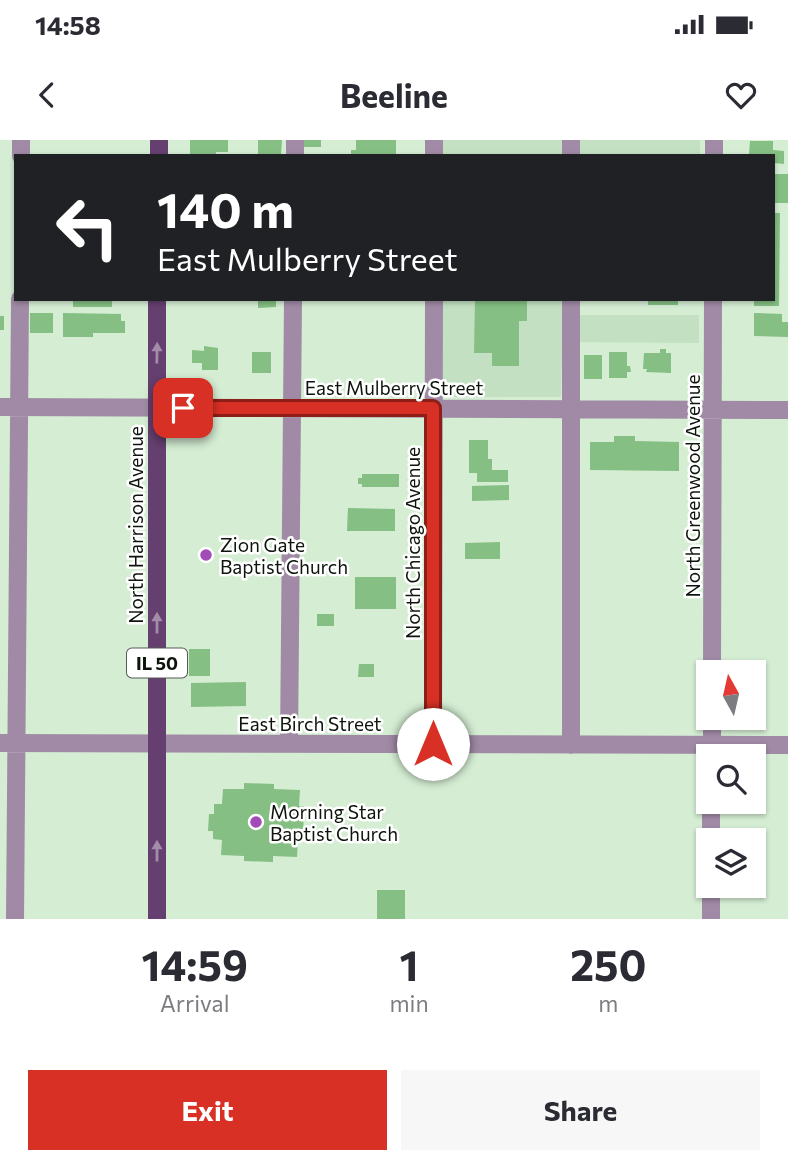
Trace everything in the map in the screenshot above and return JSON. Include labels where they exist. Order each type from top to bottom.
[{"type":"main road","name":"North Harrison Avenue","points":[[157,919],[158,301]]},
{"type":"street","points":[[15,919],[8,743],[20,301]]},
{"type":"street","points":[[289,744],[293,301]]},
{"type":"street","name":"North Chicago Avenue","points":[[433,301],[433,744]]},
{"type":"street","points":[[571,301],[571,745]]},
{"type":"street","name":"North Greenwood Avenue","points":[[712,660],[713,301]]},
{"type":"street","name":"East Mulberry Street","points":[[0,407],[788,410]]},
{"type":"street","name":"East Birch Street","points":[[8,743],[571,745],[696,749]]},
{"type":"street","name":"East Birch Street","points":[[766,746],[788,745]]},
{"type":"street","points":[[711,898],[711,919]]},
{"type":"shaded area","points":[[442,140],[700,140],[700,154],[442,154]]},
{"type":"shaded area","points":[[443,301],[580,301],[580,315],[699,315],[699,343],[562,342],[561,397],[450,397],[445,396]]},
{"type":"building","points":[[190,140],[228,140],[228,152],[190,154]]},
{"type":"building","points":[[258,140],[282,140],[281,154],[258,154]]},
{"type":"building","points":[[304,140],[321,140],[321,147],[304,147]]},
{"type":"building","points":[[356,140],[396,140],[396,154],[351,154],[351,150],[356,150]]},
{"type":"building","points":[[750,141],[773,141],[773,150],[784,151],[784,164],[775,163],[775,154],[749,154]]},
{"type":"building","points":[[775,174],[788,174],[788,203],[775,203]]},
{"type":"building","points":[[775,213],[780,213],[779,306],[754,306],[754,301],[775,301]]},
{"type":"building","points":[[73,301],[112,301],[112,307],[73,307]]},
{"type":"building","points":[[258,301],[276,301],[276,307],[258,308]]},
{"type":"building","points":[[475,301],[527,301],[527,321],[519,321],[519,366],[492,366],[492,353],[474,353]]},
{"type":"building","points":[[648,301],[678,301],[678,305],[648,305]]},
{"type":"building","points":[[30,313],[53,313],[53,333],[30,333]]},
{"type":"building","points":[[63,313],[121,314],[121,321],[125,321],[125,333],[63,337]]},
{"type":"building","points":[[754,313],[782,314],[782,322],[788,322],[788,337],[754,336]]},
{"type":"building","points":[[0,316],[4,316],[4,330],[0,330]]},
{"type":"building","points":[[204,346],[218,348],[218,370],[202,370],[202,363],[192,363],[192,350],[204,351]]},
{"type":"building","points":[[660,349],[671,353],[671,373],[646,372],[647,369],[643,369],[644,353],[660,353]]},
{"type":"building","points":[[252,352],[271,352],[271,373],[252,373]]},
{"type":"building","points":[[609,352],[627,352],[627,366],[630,366],[631,372],[627,372],[627,378],[609,378]]},
{"type":"building","points":[[584,355],[602,355],[602,379],[584,379]]},
{"type":"building","points":[[614,436],[635,436],[635,441],[679,442],[679,471],[590,470],[590,442],[614,442]]},
{"type":"building","points":[[469,440],[488,440],[488,459],[492,459],[492,470],[508,470],[508,482],[477,482],[477,473],[469,473]]},
{"type":"building","points":[[362,474],[399,474],[399,487],[362,487],[362,484],[358,484],[358,478],[362,478]]},
{"type":"building","points":[[509,485],[509,500],[472,501],[472,486]]},
{"type":"building","points":[[348,508],[395,509],[395,531],[347,531]]},
{"type":"building","points":[[500,542],[500,559],[465,559],[465,543]]},
{"type":"building","points":[[355,577],[396,577],[396,609],[355,609]]},
{"type":"building","points":[[317,614],[334,614],[334,626],[317,626]]},
{"type":"building","points":[[189,649],[210,649],[210,676],[189,676]]},
{"type":"building","points":[[359,664],[374,664],[374,677],[358,677]]},
{"type":"building","points":[[246,682],[246,706],[191,707],[191,683]]},
{"type":"building","name":"Morning Star Baptist Church","points":[[244,783],[274,784],[274,789],[300,790],[299,806],[304,806],[303,838],[298,838],[297,857],[273,856],[273,862],[244,861],[244,856],[221,855],[222,840],[213,839],[213,831],[208,831],[209,814],[214,814],[214,804],[222,804],[223,789],[244,789]]},
{"type":"building","points":[[377,890],[405,890],[405,919],[377,919]]},
{"type":"place","name":"Zion Gate Baptist Church","points":[[206,555]]},
{"type":"place","name":"Morning Star Baptist Church","points":[[256,822]]},
{"type":"route","points":[[183,408],[433,408],[433,744]]}]
